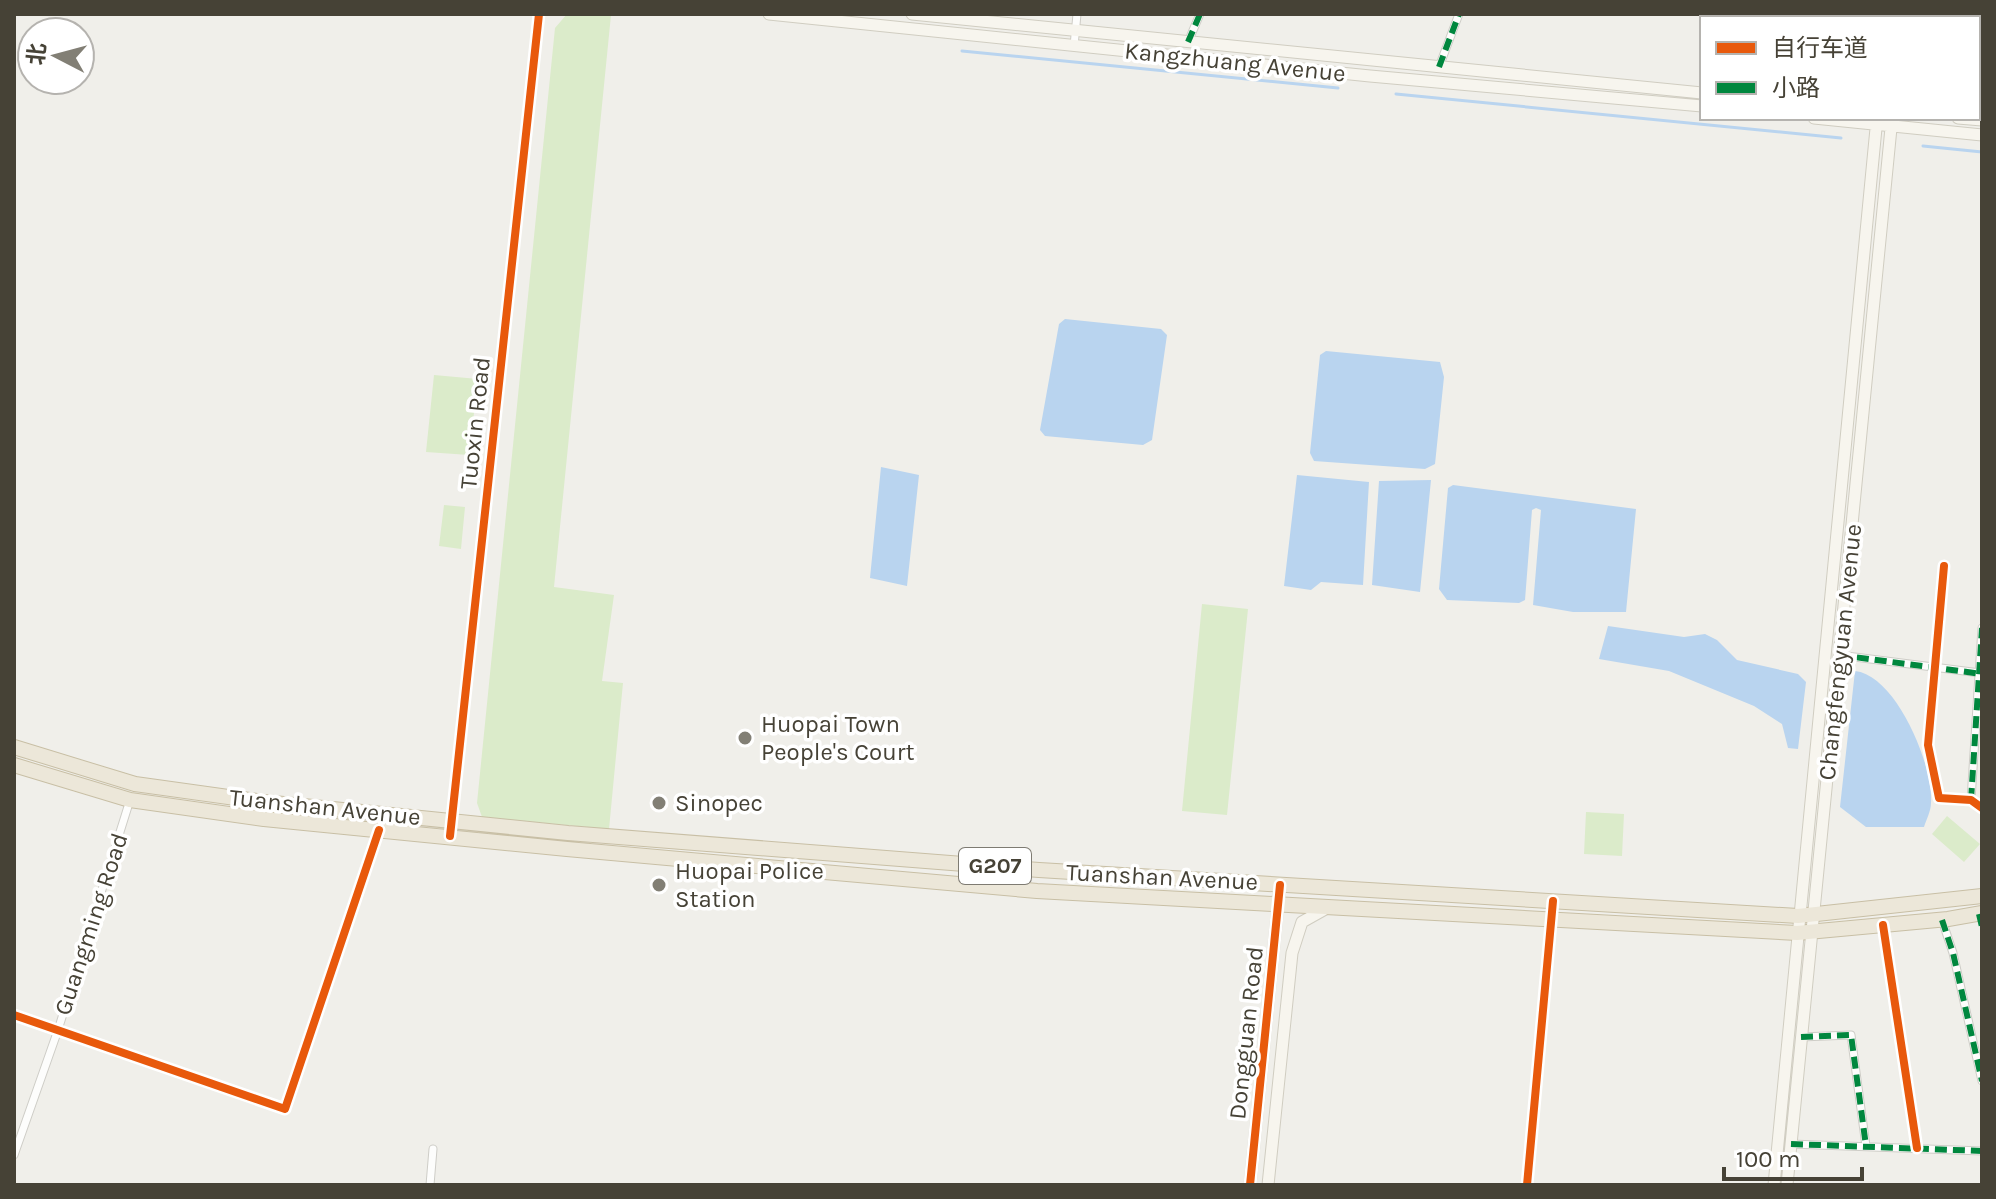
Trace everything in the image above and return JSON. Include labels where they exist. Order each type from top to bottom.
[{"type":"highway","name":"Tuanshan Avenue","points":[[14,747],[135,784],[264,802],[568,833],[1026,869],[1798,916],[1982,896]]},
{"type":"highway","name":"Tuanshan Avenue","points":[[14,765],[130,800],[264,819],[1037,891],[1804,932],[1981,918]]},
{"type":"main road","name":"Kangzhuang Avenue","points":[[769,14],[1700,106]]},
{"type":"main road","name":"Kangzhuang Avenue","points":[[912,14],[1700,93]]},
{"type":"main road","points":[[1856,120],[1982,135]]},
{"type":"main road","name":"Changfengyuan Avenue","points":[[1787,1185],[1801,1037],[1804,932],[1798,916],[1877,121]]},
{"type":"main road","name":"Changfengyuan Avenue","points":[[1774,1185],[1804,932],[1814,914],[1892,122]]},
{"type":"main road","name":"Dongguan Road","points":[[1250,1185],[1280,885]]},
{"type":"main road","name":"Dongguan Road","points":[[1268,1185],[1292,953],[1302,922],[1328,907]]},
{"type":"street","name":"Tuoxin Road","points":[[450,836],[539,14]]},
{"type":"street","points":[[1074,46],[1077,14]]},
{"type":"street","points":[[1188,42],[1200,14]]},
{"type":"street","points":[[1439,67],[1459,14]]},
{"type":"street","points":[[1944,566],[1928,745],[1939,798],[1971,800],[1982,808]]},
{"type":"street","points":[[1971,800],[1982,628]]},
{"type":"street","points":[[1839,655],[1980,673]]},
{"type":"street","name":"Guangming Road","points":[[14,1155],[58,1030],[135,784]]},
{"type":"street","points":[[14,1015],[285,1109],[379,830]]},
{"type":"street","points":[[1527,1185],[1553,901]]},
{"type":"street","points":[[1942,920],[1953,953],[1982,1081]]},
{"type":"street","points":[[1883,925],[1917,1148]]},
{"type":"street","points":[[1801,1037],[1851,1035],[1866,1146]]},
{"type":"street","points":[[1791,1144],[1982,1151]]},
{"type":"street","points":[[430,1185],[433,1149]]},
{"type":"green space","points":[[567,14],[611,15],[554,587],[614,595],[602,681],[623,683],[609,829],[482,817],[477,803],[555,28]]},
{"type":"green space","points":[[434,375],[478,379],[469,455],[426,452]]},
{"type":"green space","points":[[444,505],[465,507],[461,549],[439,546]]},
{"type":"green space","points":[[1202,604],[1248,609],[1227,815],[1182,811]]},
{"type":"green space","points":[[1586,812],[1624,814],[1622,856],[1584,854]]},
{"type":"green space","points":[[1947,816],[1980,844],[1964,862],[1932,834]]},
{"type":"water","points":[[1065,319],[1161,329],[1167,335],[1152,440],[1143,445],[1045,436],[1040,430],[1059,324]]},
{"type":"water","points":[[1326,351],[1440,362],[1444,377],[1435,464],[1425,469],[1314,461],[1310,453],[1320,355]]},
{"type":"water","points":[[881,467],[919,475],[907,586],[870,578]]},
{"type":"water","points":[[1297,475],[1369,482],[1363,585],[1321,582],[1311,590],[1284,586]]},
{"type":"water","points":[[1431,480],[1420,592],[1372,585],[1379,481]]},
{"type":"water","points":[[1453,485],[1636,509],[1626,612],[1573,612],[1533,605],[1541,510],[1536,508],[1532,510],[1525,600],[1519,603],[1447,600],[1439,589],[1448,488]]},
{"type":"water","points":[[1608,626],[1684,637],[1705,634],[1717,640],[1737,660],[1798,674],[1806,682],[1798,749],[1788,748],[1782,724],[1754,706],[1669,671],[1599,659]]},
{"type":"water","points":[[1855,671],[1870,676],[1885,688],[1910,725],[1930,787],[1931,806],[1924,827],[1866,827],[1840,807]]},
{"type":"waterway","points":[[962,51],[1338,88]]},
{"type":"waterway","points":[[1396,94],[1841,138]]},
{"type":"waterway","points":[[1923,146],[1982,152]]},
{"type":"marked path","points":[[1188,42],[1200,14]]},
{"type":"marked path","points":[[1439,67],[1459,14]]},
{"type":"marked path","points":[[1971,800],[1982,628]]},
{"type":"marked path","points":[[1839,655],[1982,674]]},
{"type":"marked path","points":[[1979,914],[1982,927]]},
{"type":"marked path","points":[[1942,920],[1953,953],[1982,1081]]},
{"type":"marked path","points":[[1801,1037],[1851,1035],[1866,1146]]},
{"type":"marked path","points":[[1791,1144],[1982,1151]]},
{"type":"cycle path","points":[[450,836],[539,14]]},
{"type":"cycle path","points":[[1944,566],[1928,745],[1939,798],[1971,800],[1982,808]]},
{"type":"cycle path","points":[[14,1015],[285,1109],[379,830]]},
{"type":"cycle path","points":[[1250,1185],[1280,885]]},
{"type":"cycle path","points":[[1527,1185],[1553,901]]},
{"type":"cycle path","points":[[1883,925],[1917,1148]]},
{"type":"place","name":"Huopai Town People's Court","points":[[745,738]]},
{"type":"place","name":"Sinopec","points":[[659,803]]},
{"type":"place","name":"Huopai Police Station","points":[[659,885]]}]
